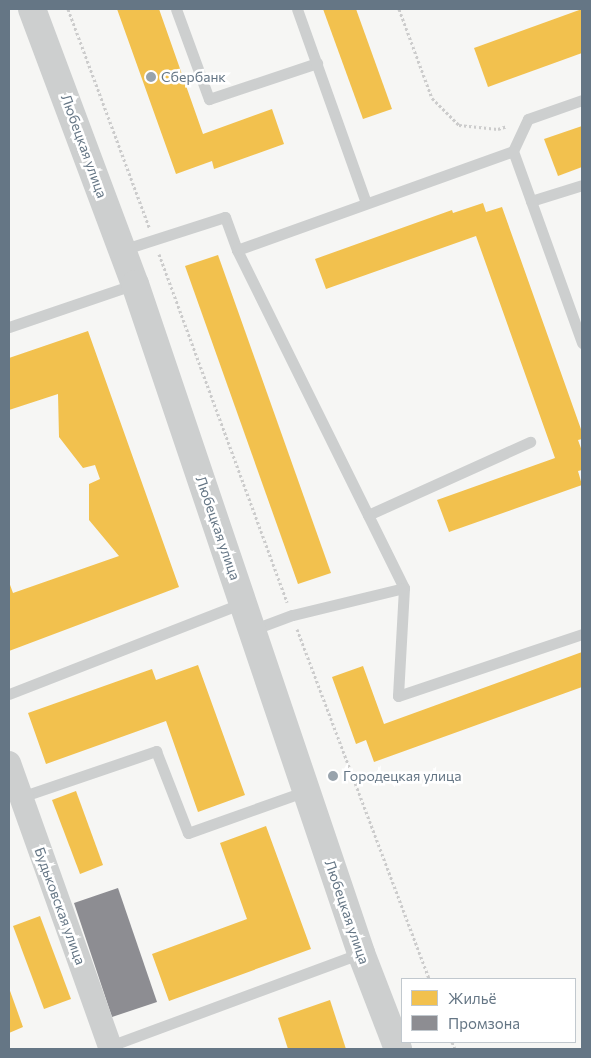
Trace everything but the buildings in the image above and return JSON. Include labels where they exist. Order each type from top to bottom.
[{"type":"street","name":"Любецкая улица","points":[[32,9],[135,284],[361,953],[398,1049]]},
{"type":"street","name":"Будьковская улица","points":[[9,763],[110,1048]]},
{"type":"lane","points":[[176,9],[209,99],[317,63]]},
{"type":"lane","points":[[297,9],[366,203]]},
{"type":"lane","points":[[237,250],[513,150],[528,120],[582,100]]},
{"type":"lane","points":[[513,150],[582,344]]},
{"type":"lane","points":[[531,201],[582,185]]},
{"type":"lane","points":[[122,250],[225,217],[237,250],[404,588],[398,696],[582,634]]},
{"type":"lane","points":[[9,327],[135,284]]},
{"type":"lane","points":[[368,515],[530,442]]},
{"type":"lane","points":[[252,630],[292,615],[404,588]]},
{"type":"lane","points":[[9,694],[243,603]]},
{"type":"lane","points":[[21,797],[156,751],[188,834],[307,791]]},
{"type":"lane","points":[[110,1048],[361,953]]},
{"type":"path","points":[[68,9],[429,978]]},
{"type":"path","points":[[399,9],[432,98],[459,125],[498,129],[528,120]]},
{"type":"place","name":"Сбербанк","points":[[151,77]]},
{"type":"place","name":"Городецкая улица","points":[[333,776]]}]
